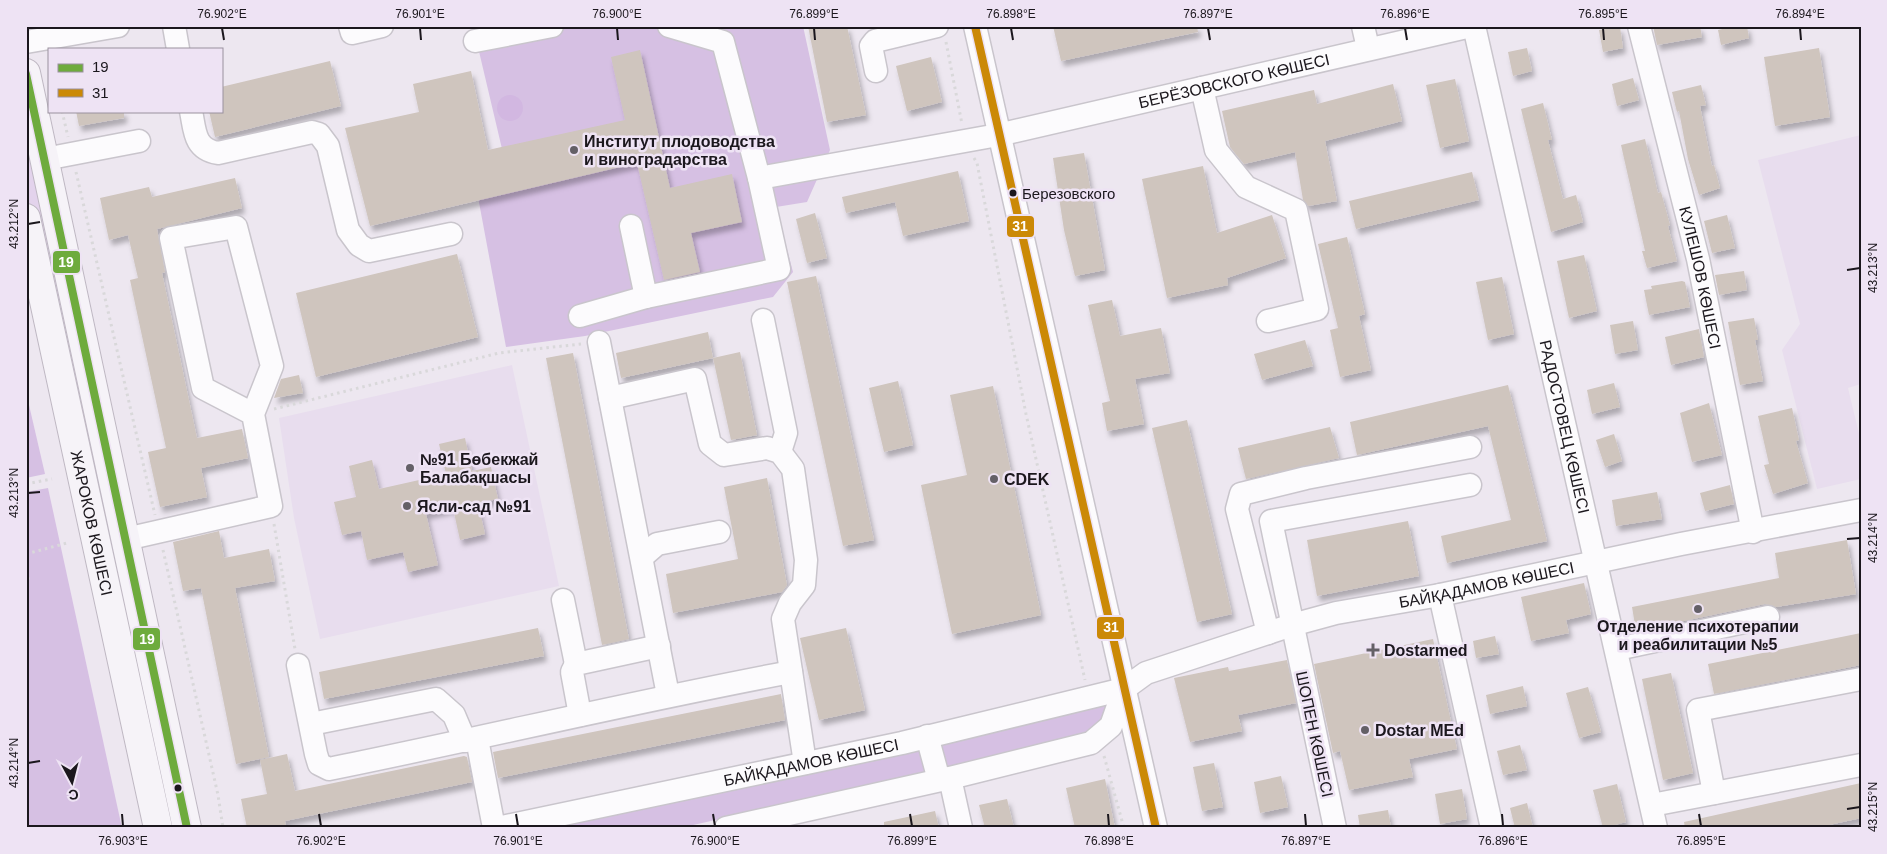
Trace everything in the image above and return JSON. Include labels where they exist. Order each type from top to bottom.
[{"type":"main road","name":"ЖАРОКОВ КӨШЕСІ","points":[[26,73],[187,828]]},
{"type":"main road","name":"ЖАРОКОВ КӨШЕСІ","points":[[26,218],[158,828]]},
{"type":"main road","points":[[97,544],[126,539]]},
{"type":"street","points":[[26,42],[118,26]]},
{"type":"street","points":[[174,26],[178,48]]},
{"type":"street","points":[[350,26],[352,33],[382,26]]},
{"type":"street","points":[[475,41],[552,26]]},
{"type":"street","points":[[580,316],[646,297],[779,269],[759,178],[723,42],[669,26]]},
{"type":"street","points":[[974,26],[1156,828]]},
{"type":"street","points":[[1363,26],[1368,48]]},
{"type":"street","name":"БЕРЁЗОВСКОГО КӨШЕСІ","points":[[759,178],[998,135],[1368,48],[1473,26]]},
{"type":"street","name":"РАДОСТОВЕЦ КӨШЕСІ","points":[[1473,26],[1598,562],[1656,828]]},
{"type":"street","name":"КУЛЕШОВ КӨШЕСІ","points":[[1639,26],[1698,259],[1753,532]]},
{"type":"street","points":[[876,71],[871,46],[876,41],[941,31]]},
{"type":"street","points":[[1202,88],[1216,150],[1246,187],[1296,210],[1317,309],[1268,321]]},
{"type":"street","points":[[191,112],[198,141],[206,151],[218,153],[312,132],[320,134],[328,146],[348,230],[359,245],[369,251],[451,234]]},
{"type":"street","points":[[45,159],[139,141]]},
{"type":"street","points":[[631,226],[646,297]]},
{"type":"street","points":[[126,539],[271,506],[253,414],[272,366],[236,227],[171,238],[203,388],[253,414]]},
{"type":"street","points":[[763,320],[786,433],[780,452]]},
{"type":"street","points":[[599,342],[668,695]]},
{"type":"street","points":[[610,398],[695,379],[710,444],[724,455],[767,448],[780,452],[793,468],[806,560],[804,585],[790,603],[783,619],[805,763]]},
{"type":"street","points":[[1268,632],[1237,509],[1241,494],[1306,478],[1470,447]]},
{"type":"street","name":"ШОПЕН КӨШЕСІ","points":[[1335,828],[1271,521],[1470,485]]},
{"type":"street","name":"БАЙҚАДАМОВ КӨШЕСІ","points":[[496,828],[927,736],[1124,689],[1146,673],[1268,632],[1294,633],[1336,613],[1440,595],[1861,510]]},
{"type":"street","points":[[642,558],[658,544],[718,532]]},
{"type":"street","points":[[1440,595],[1492,828]]},
{"type":"street","points":[[563,600],[576,664],[572,672],[580,715]]},
{"type":"street","points":[[1617,649],[1768,617]]},
{"type":"street","points":[[576,664],[659,646]]},
{"type":"street","points":[[298,665],[319,764],[329,769],[471,740],[668,695],[791,672]]},
{"type":"street","points":[[1714,793],[1698,710],[1861,679]]},
{"type":"street","points":[[726,828],[944,779],[1090,742],[1098,738],[1111,726],[1124,689]]},
{"type":"street","points":[[311,724],[436,700],[454,715],[471,740],[496,828]]},
{"type":"street","points":[[927,736],[961,828]]},
{"type":"street","points":[[1652,805],[1861,765]]},
{"type":"path","points":[[941,31],[965,141],[977,164],[1026,414],[1089,697]]},
{"type":"path","points":[[62,112],[198,703],[223,828]]},
{"type":"path","points":[[253,414],[499,353],[599,342]]},
{"type":"path","points":[[26,484],[52,479]]},
{"type":"path","points":[[271,506],[298,665]]},
{"type":"path","points":[[26,554],[67,543]]},
{"type":"path","points":[[26,571],[28,581],[26,583]]},
{"type":"path","points":[[1098,738],[1124,828]]},
{"type":"shaded area","points":[[473,26],[803,26],[830,150],[807,202],[776,207],[793,272],[773,297],[585,336],[506,347],[478,197],[511,187]]},
{"type":"shaded area","points":[[510,95],[519,99],[523,108],[519,117],[510,121],[501,117],[497,108],[501,99]]},
{"type":"shaded area","points":[[26,117],[110,531],[104,533],[100,529],[26,197]]},
{"type":"shaded area","points":[[1861,135],[1861,384],[1848,388],[1861,442],[1861,479],[1817,489],[1782,350],[1800,324],[1758,160]]},
{"type":"shaded area","name":"№91 Бөбекжай Балабақшасы","points":[[512,365],[559,586],[320,639],[294,518],[279,418]]},
{"type":"shaded area","points":[[26,392],[45,474],[26,478]]},
{"type":"shaded area","points":[[48,488],[122,828],[26,828],[26,492]]},
{"type":"shaded area","points":[[1118,695],[1099,733],[680,828],[521,828]]},
{"type":"building","points":[[808,26],[847,26],[866,115],[827,122]]},
{"type":"building","points":[[1053,26],[1197,26],[1198,32],[1061,61]]},
{"type":"building","points":[[1653,26],[1700,26],[1702,37],[1657,45]]},
{"type":"building","points":[[1735,26],[1747,26],[1749,38],[1721,45],[1718,30]]},
{"type":"building","points":[[1620,27],[1623,48],[1603,52],[1599,30]]},
{"type":"building","points":[[1527,48],[1532,71],[1513,76],[1508,52]]},
{"type":"building","points":[[1819,48],[1830,117],[1775,126],[1764,57]]},
{"type":"building","name":"Институт плодоводства и виноградарства","points":[[640,50],[670,188],[732,174],[742,222],[691,233],[700,272],[664,280],[637,163],[370,226],[345,128],[419,112],[413,84],[471,71],[488,150],[625,120],[611,57]]},
{"type":"building","points":[[931,57],[942,102],[907,111],[896,66]]},
{"type":"building","points":[[330,61],[341,106],[215,137],[209,112],[222,112],[222,87]]},
{"type":"building","points":[[1633,78],[1639,100],[1617,106],[1612,84]]},
{"type":"building","points":[[1455,79],[1469,141],[1440,148],[1426,85]]},
{"type":"building","points":[[1393,84],[1402,121],[1325,141],[1337,201],[1308,206],[1303,200],[1295,152],[1244,164],[1230,147],[1222,111],[1314,90],[1317,104]]},
{"type":"building","points":[[1701,85],[1706,105],[1700,106],[1712,166],[1714,165],[1720,188],[1699,195],[1688,159],[1679,111],[1677,112],[1672,92]]},
{"type":"building","points":[[1543,103],[1552,140],[1548,140],[1563,199],[1576,195],[1583,222],[1551,232],[1521,109]]},
{"type":"building","points":[[76,112],[124,112],[124,118],[79,126]]},
{"type":"building","points":[[1645,139],[1658,193],[1661,192],[1670,225],[1668,226],[1677,261],[1647,268],[1642,251],[1645,251],[1621,145]]},
{"type":"building","points":[[1084,153],[1105,270],[1075,276],[1064,230],[1053,158]]},
{"type":"building","points":[[1203,166],[1217,233],[1272,215],[1286,258],[1227,278],[1228,285],[1167,298],[1142,179]]},
{"type":"building","points":[[958,171],[969,221],[903,236],[895,202],[846,213],[842,197]]},
{"type":"building","points":[[1472,172],[1479,200],[1356,229],[1349,201]]},
{"type":"building","points":[[235,178],[242,208],[157,229],[165,272],[162,273],[197,438],[242,429],[248,458],[201,468],[207,497],[160,507],[148,452],[166,448],[130,280],[138,278],[128,235],[109,240],[100,198],[149,187],[152,197]]},
{"type":"building","points":[[815,213],[827,258],[807,263],[796,219]]},
{"type":"building","points":[[1727,215],[1735,248],[1712,253],[1704,221]]},
{"type":"building","points":[[1347,237],[1365,314],[1359,316],[1371,370],[1340,377],[1330,330],[1338,328],[1318,244]]},
{"type":"building","points":[[457,254],[478,337],[316,377],[296,293]]},
{"type":"building","points":[[1584,255],[1597,311],[1569,318],[1557,261]]},
{"type":"building","points":[[1744,271],[1747,290],[1719,295],[1715,275]]},
{"type":"building","points":[[816,276],[874,540],[843,546],[787,282]]},
{"type":"building","points":[[1502,277],[1514,334],[1488,340],[1476,282]]},
{"type":"building","points":[[1685,282],[1690,307],[1649,315],[1644,290],[1652,289],[1651,286]]},
{"type":"building","points":[[1112,300],[1120,336],[1161,328],[1170,373],[1135,379],[1144,424],[1107,431],[1102,403],[1110,401],[1088,305]]},
{"type":"building","points":[[1754,318],[1758,340],[1755,340],[1763,381],[1740,385],[1728,322]]},
{"type":"building","points":[[1633,321],[1638,350],[1615,354],[1610,325]]},
{"type":"building","points":[[1699,329],[1704,357],[1671,365],[1665,337]]},
{"type":"building","points":[[708,332],[713,358],[621,378],[616,353]]},
{"type":"building","points":[[1305,340],[1313,366],[1262,380],[1254,354]]},
{"type":"building","points":[[740,352],[757,435],[731,440],[713,358]]},
{"type":"building","points":[[573,353],[629,639],[602,645],[546,358]]},
{"type":"building","points":[[299,375],[303,393],[274,398],[281,379]]},
{"type":"building","points":[[898,381],[913,445],[884,452],[869,388]]},
{"type":"building","points":[[1614,383],[1620,407],[1592,414],[1587,390]]},
{"type":"building","points":[[1508,385],[1547,541],[1447,563],[1441,536],[1511,520],[1488,426],[1357,455],[1350,422]]},
{"type":"building","points":[[993,386],[1041,615],[952,634],[921,485],[967,475],[950,395]]},
{"type":"building","points":[[1709,403],[1722,455],[1692,462],[1680,413]]},
{"type":"building","points":[[1792,408],[1799,440],[1796,441],[1808,483],[1773,494],[1764,465],[1769,464],[1758,416]]},
{"type":"building","points":[[1187,420],[1232,614],[1197,622],[1152,428]]},
{"type":"building","points":[[1330,427],[1339,458],[1246,479],[1238,448]]},
{"type":"building","points":[[1614,434],[1622,461],[1605,467],[1596,440]]},
{"type":"building","name":"Ясли-сад №91","points":[[465,438],[472,471],[491,467],[498,499],[478,503],[485,534],[460,540],[453,508],[426,514],[438,565],[408,572],[403,552],[367,560],[361,531],[342,535],[334,502],[356,497],[349,466],[372,460],[379,489],[446,474],[439,444]]},
{"type":"building","points":[[767,478],[787,585],[782,592],[673,613],[666,574],[738,559],[724,487]]},
{"type":"building","points":[[1730,485],[1734,504],[1705,511],[1700,493]]},
{"type":"building","points":[[1657,492],[1662,519],[1616,526],[1612,500]]},
{"type":"building","points":[[1408,521],[1419,576],[1317,596],[1307,540]]},
{"type":"building","points":[[219,531],[224,558],[269,549],[275,581],[235,588],[269,757],[236,764],[201,588],[183,591],[173,542]]},
{"type":"building","points":[[1847,540],[1856,594],[1776,607],[1765,604],[1636,631],[1632,607],[1779,578],[1775,553]]},
{"type":"building","points":[[1584,583],[1591,614],[1566,620],[1569,633],[1531,641],[1521,597]]},
{"type":"building","points":[[538,628],[544,656],[324,699],[319,672]]},
{"type":"building","points":[[846,628],[865,710],[819,720],[800,638]]},
{"type":"building","points":[[1861,633],[1861,665],[1714,694],[1708,664]]},
{"type":"building","points":[[1495,636],[1499,654],[1476,658],[1473,641]]},
{"type":"building","name":"Dostar MEd","points":[[1433,639],[1457,749],[1409,759],[1413,777],[1349,790],[1340,751],[1333,753],[1314,664]]},
{"type":"building","points":[[1287,660],[1296,703],[1238,715],[1242,731],[1190,742],[1174,678],[1228,667],[1229,671]]},
{"type":"building","points":[[1671,673],[1693,773],[1663,780],[1642,679]]},
{"type":"building","points":[[1523,686],[1527,706],[1490,714],[1486,695]]},
{"type":"building","points":[[1588,687],[1601,732],[1579,738],[1566,693]]},
{"type":"building","points":[[781,694],[785,720],[498,778],[493,752]]},
{"type":"building","points":[[1520,745],[1527,770],[1503,775],[1497,751]]},
{"type":"building","points":[[287,754],[295,791],[464,756],[467,757],[472,782],[285,821],[286,828],[247,828],[241,799],[267,794],[260,760]]},
{"type":"building","points":[[1214,763],[1223,807],[1202,811],[1193,767]]},
{"type":"building","points":[[1281,776],[1288,807],[1260,813],[1254,782]]},
{"type":"building","points":[[1105,779],[1115,828],[1075,828],[1066,788]]},
{"type":"building","points":[[1861,783],[1861,818],[1815,828],[1685,828],[1684,822]]},
{"type":"building","points":[[1617,784],[1626,822],[1603,828],[1593,790]]},
{"type":"building","points":[[1462,789],[1467,819],[1440,824],[1435,794]]},
{"type":"building","points":[[1007,799],[1014,828],[985,828],[979,805]]},
{"type":"building","points":[[1527,803],[1533,828],[1515,828],[1510,808]]},
{"type":"building","points":[[1388,810],[1391,828],[1360,828],[1358,815]]},
{"type":"building","points":[[935,811],[939,828],[884,828],[884,822]]},
{"type":"transit line","name":"31","points":[[975,26],[1156,828]]},
{"type":"transit line","name":"19","points":[[26,74],[187,828]]},
{"type":"place","name":"Институт плодоводства и виноградарства","points":[[574,150]]},
{"type":"place","name":"Березовского","points":[[1013,193]]},
{"type":"place","name":"№91 Бөбекжай Балабақшасы","points":[[410,468]]},
{"type":"place","name":"CDEK","points":[[994,479]]},
{"type":"place","name":"Ясли-сад №91","points":[[407,506]]},
{"type":"place","name":"Отделение психотерапии и реабилитации №5","points":[[1698,609]]},
{"type":"place","name":"Dostarmed","points":[[1373,650]]},
{"type":"place","name":"Dostar MEd","points":[[1365,730]]}]
